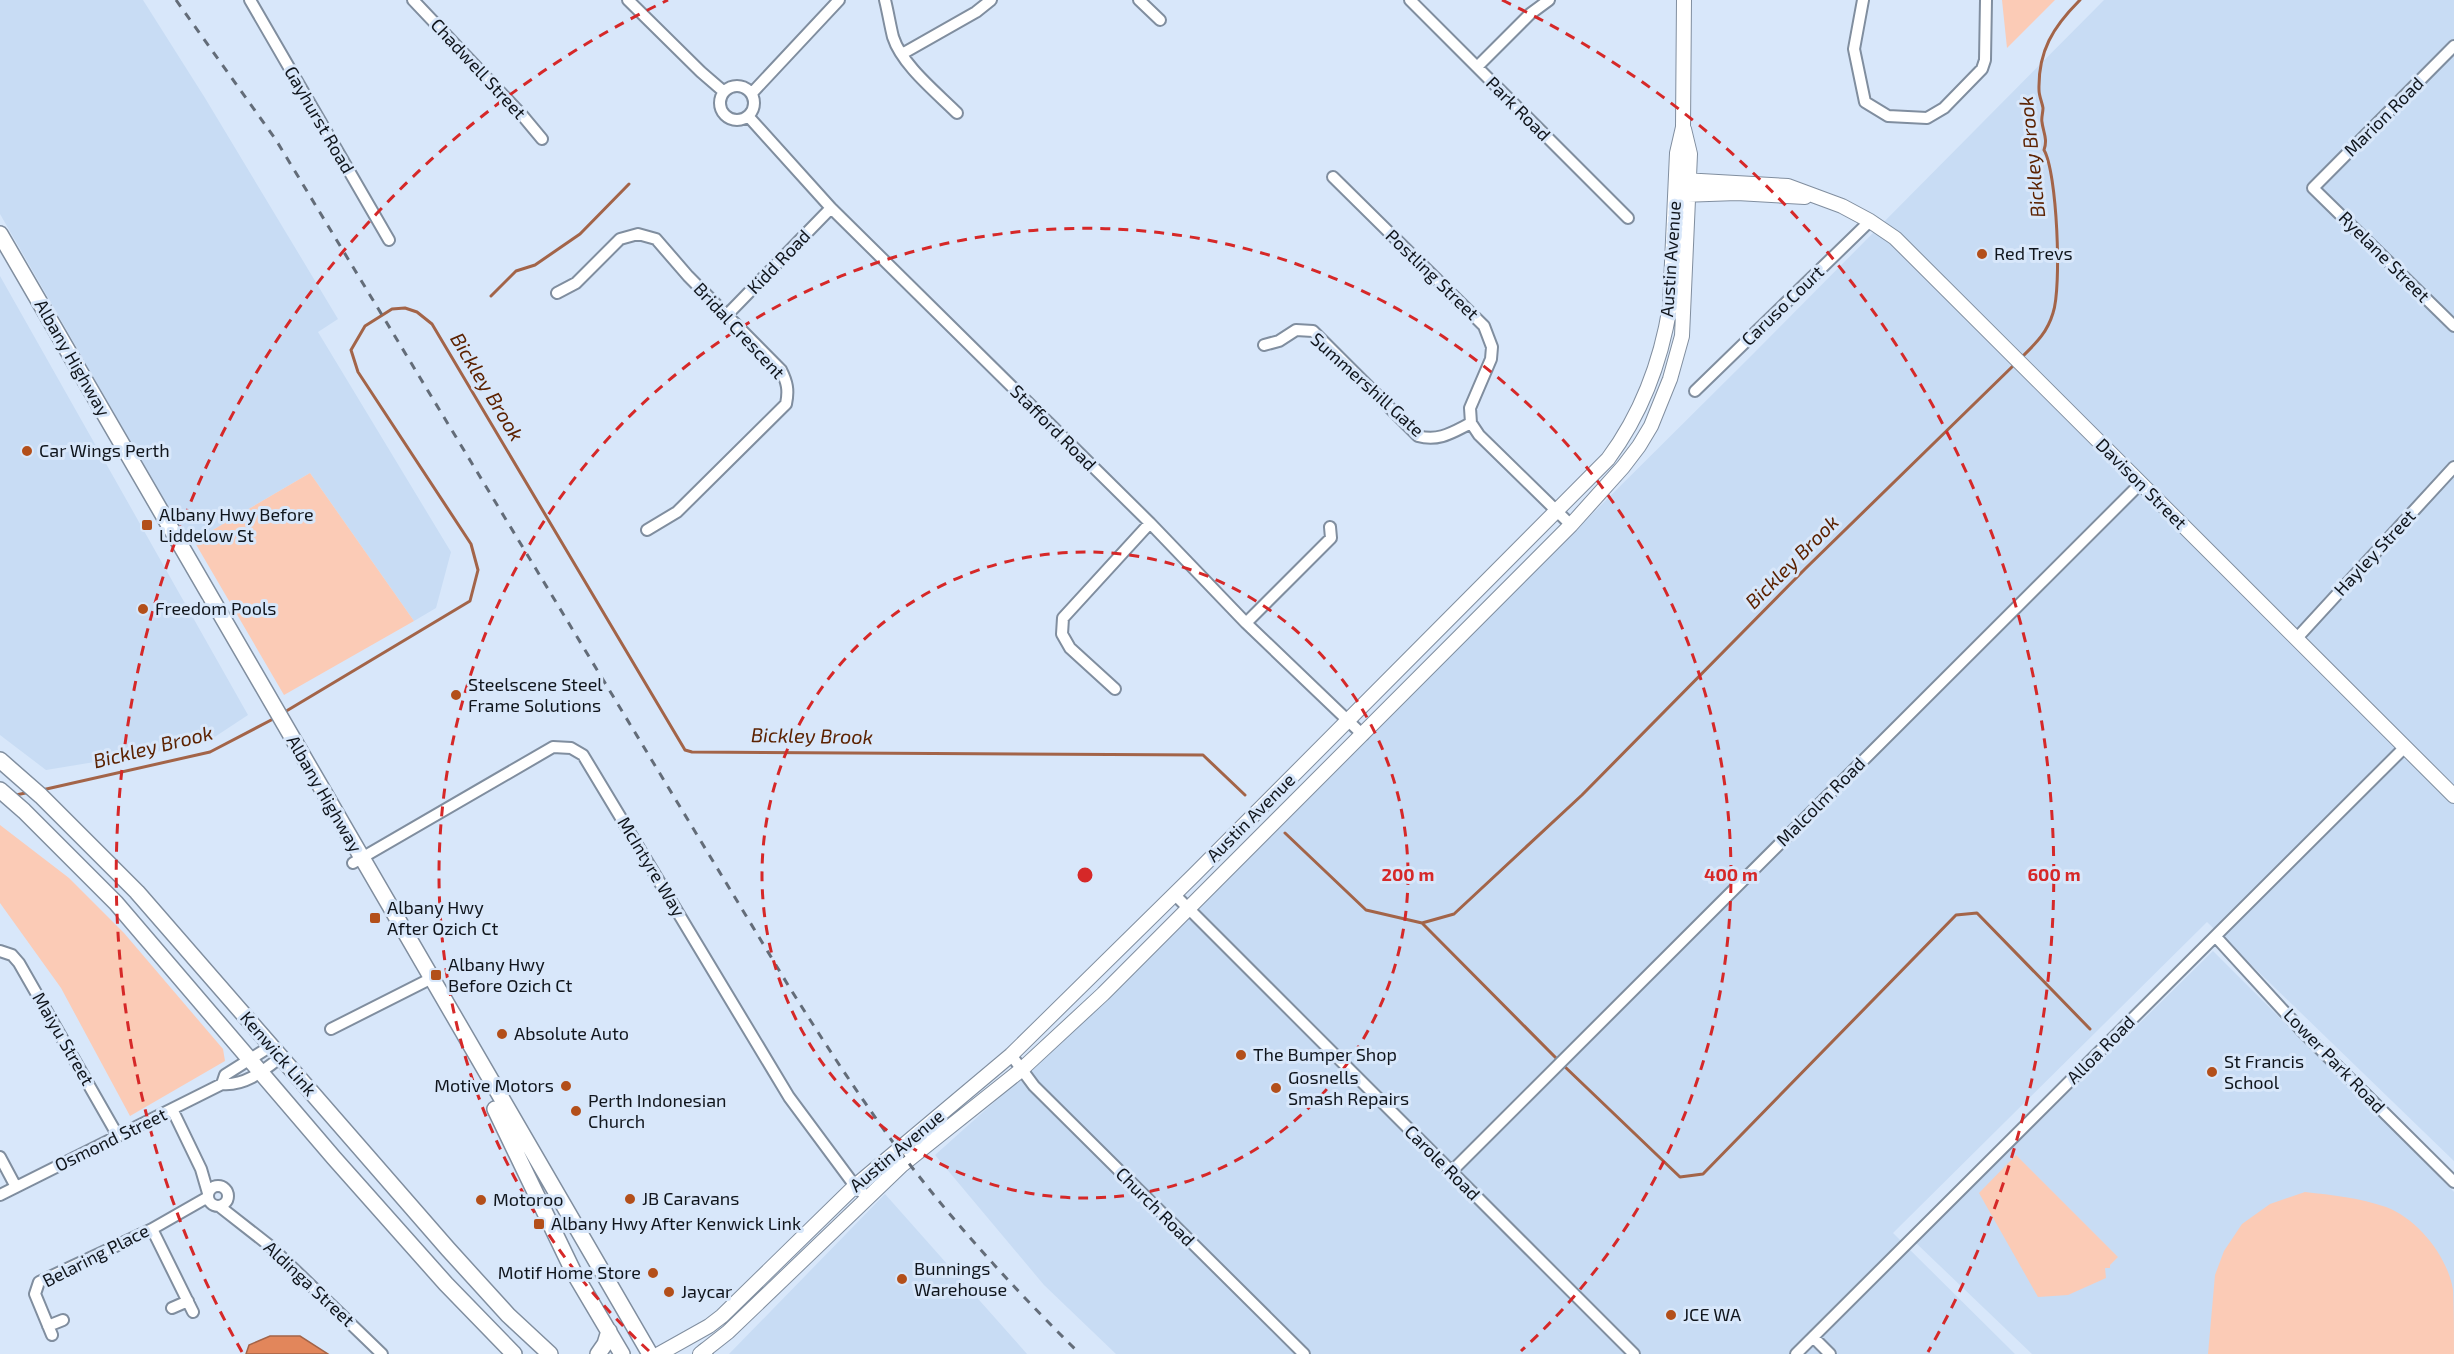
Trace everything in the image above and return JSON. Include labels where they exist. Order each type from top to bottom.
[{"type":"highway","name":"Albany Highway","points":[[0,234],[426,981],[492,1103],[574,1272],[622,1354]]},
{"type":"highway","name":"Albany Highway","points":[[0,254],[268,705]]},
{"type":"highway","name":"Kenwick Link","points":[[0,760],[95,848],[137,892],[508,1315],[550,1354]]},
{"type":"highway","name":"Kenwick Link","points":[[0,790],[116,903],[446,1284],[514,1354]]},
{"type":"highway","name":"Albany Highway","points":[[426,981],[650,1354]]},
{"type":"highway","points":[[598,1354],[605,1344],[609,1331]]},
{"type":"main road","points":[[1683,187],[1690,154],[1683,127],[1684,0]]},
{"type":"main road","name":"Davison Street","points":[[1683,187],[1812,197],[1842,206],[1895,238],[2454,796]]},
{"type":"main road","name":"Austin Avenue","points":[[659,1354],[723,1316],[855,1186],[1011,1055],[1608,459],[1626,434],[1646,395],[1659,357],[1670,306],[1683,187]]},
{"type":"main road","name":"Austin Avenue","points":[[702,1353],[736,1324],[902,1165],[1021,1070],[1103,994],[1571,525],[1623,467],[1651,426],[1670,379],[1682,336],[1683,187]]},
{"type":"street","name":"Gayhurst Road","points":[[250,0],[389,240]]},
{"type":"street","name":"Chadwell Street","points":[[413,0],[542,139]]},
{"type":"street","points":[[628,0],[723,92]]},
{"type":"street","points":[[752,93],[838,0]]},
{"type":"street","points":[[885,0],[894,39],[902,54],[957,113]]},
{"type":"street","points":[[902,54],[976,12],[991,0]]},
{"type":"street","points":[[1139,0],[1160,20]]},
{"type":"street","name":"Park Road","points":[[1410,0],[1628,218]]},
{"type":"street","points":[[1477,68],[1530,14],[1549,0]]},
{"type":"street","points":[[1863,0],[1854,49],[1866,102],[1888,116],[1927,118],[1944,108],[1982,69],[1985,60],[1986,0]]},
{"type":"street","name":"Marion Road","points":[[2313,188],[2454,46]]},
{"type":"street","points":[[738,85],[752,93],[754,106],[748,116],[738,120],[727,117],[719,106],[723,92],[728,87],[738,85]]},
{"type":"street","name":"Stafford Road","points":[[748,116],[831,208],[1150,523],[1246,623],[1363,735]]},
{"type":"street","name":"Postling Street","points":[[1333,177],[1485,326],[1492,347],[1491,359],[1470,408],[1471,423]]},
{"type":"street","name":"Ryelane Street","points":[[2313,188],[2454,327]]},
{"type":"street","name":"Kidd Road","points":[[726,316],[831,208]]},
{"type":"street","name":"Caruso Court","points":[[1695,391],[1870,221]]},
{"type":"street","name":"Bridal Crescent","points":[[557,293],[576,283],[620,239],[638,234],[656,239],[726,316],[781,370],[787,382],[789,393],[786,404],[677,512],[647,530]]},
{"type":"street","name":"Summershill Gate","points":[[1264,345],[1278,341],[1296,330],[1313,331],[1418,436],[1430,439],[1442,437],[1471,423]]},
{"type":"street","points":[[1471,423],[1479,435],[1571,525]]},
{"type":"street","name":"Hayley Street","points":[[2297,638],[2454,467]]},
{"type":"street","name":"Malcolm Road","points":[[1451,1172],[2140,484]]},
{"type":"street","points":[[1115,689],[1070,648],[1062,634],[1063,618],[1150,523]]},
{"type":"street","points":[[1246,623],[1331,537],[1330,527]]},
{"type":"street","name":"McIntyre Way","points":[[357,860],[553,747],[571,748],[583,755],[789,1097],[855,1186],[867,1197]]},
{"type":"street","name":"Alloa Road","points":[[1796,1354],[2405,747]]},
{"type":"street","name":"Carole Road","points":[[1174,894],[1634,1354]]},
{"type":"street","name":"Lower Park Road","points":[[2216,937],[2303,1032],[2454,1182]]},
{"type":"street","name":"Maiyu Street","points":[[0,951],[12,955],[19,963],[118,1136]]},
{"type":"street","points":[[331,1029],[426,981]]},
{"type":"street","name":"Osmond Street","points":[[222,1084],[225,1075],[250,1059],[276,1052]]},
{"type":"street","name":"Osmond Street","points":[[0,1195],[222,1084],[234,1086],[261,1072],[276,1052]]},
{"type":"street","name":"Church Road","points":[[1011,1055],[1034,1086],[1304,1354]]},
{"type":"street","name":"Aldinga Street","points":[[172,1109],[215,1198],[233,1217],[270,1246],[382,1354]]},
{"type":"street","points":[[0,1157],[16,1187]]},
{"type":"street","name":"Belaring Place","points":[[63,1320],[50,1331],[35,1294],[39,1282],[215,1198]]},
{"type":"street","points":[[152,1229],[193,1312]]},
{"type":"street","points":[[172,1308],[188,1301]]},
{"type":"street","points":[[1813,1337],[1830,1354]]},
{"type":"shaded area","points":[[0,0],[143,0],[338,319],[318,332],[451,552],[436,608],[414,621],[310,473],[194,541],[175,519],[0,214]]},
{"type":"shaded area","points":[[2002,0],[2055,0],[2007,48]]},
{"type":"shaded area","points":[[2104,0],[2454,0],[2454,1161],[2207,922],[1893,1233],[2015,1354],[1116,1354],[1044,1285],[935,1155],[1058,1045],[1752,355]]},
{"type":"shaded area","points":[[0,276],[248,715],[204,744],[46,770],[0,735]]},
{"type":"shaded area","points":[[310,473],[414,621],[284,695],[194,541]]},
{"type":"shaded area","points":[[0,825],[69,878],[124,933],[223,1049],[225,1061],[130,1116],[61,988],[0,903]]},
{"type":"shaded area","name":"St Francis School","points":[[2213,951],[2454,1192],[2454,1354],[2032,1354],[1916,1243]]},
{"type":"shaded area","points":[[2016,1155],[2118,1257],[2110,1268],[2105,1268],[2106,1278],[2068,1295],[2038,1297],[1979,1193]]},
{"type":"shaded area","points":[[2305,1192],[2356,1199],[2386,1207],[2409,1220],[2420,1230],[2438,1252],[2450,1277],[2453,1290],[2454,1354],[2208,1354],[2215,1275],[2224,1251],[2242,1224],[2270,1204]]},
{"type":"shaded area","points":[[885,1194],[1027,1354],[729,1354]]},
{"type":"shaded area","points":[[270,1336],[300,1336],[328,1354],[246,1354],[249,1345]]},
{"type":"waterway","name":"Bickley Brook","points":[[2022,357],[2048,326],[2056,299],[2057,230],[2052,181],[2044,150],[2046,142],[2039,92],[2041,63],[2055,30],[2080,0]]},
{"type":"waterway","points":[[491,296],[516,271],[535,265],[580,234],[629,184]]},
{"type":"waterway","name":"Bickley Brook","points":[[283,713],[470,601],[478,570],[471,544],[358,372],[351,350],[365,326],[392,309],[405,308],[417,312],[432,324],[685,750],[692,752],[1203,755],[1245,795]]},
{"type":"waterway","name":"Bickley Brook","points":[[1285,833],[1366,910],[1422,923],[1454,914],[1582,795],[1805,569],[2015,364]]},
{"type":"waterway","name":"Bickley Brook","points":[[42,790],[210,752],[275,718]]},
{"type":"waterway","name":"Bickley Brook","points":[[16,795],[30,792]]},
{"type":"waterway","points":[[1563,1065],[1680,1177],[1703,1174],[1956,915],[1977,913],[2090,1029]]},
{"type":"waterway","points":[[1422,923],[1558,1060]]},
{"type":"railway","points":[[176,0],[276,140],[788,985],[869,1109],[962,1229],[1080,1354]]},
{"type":"place","name":"Red Trevs","points":[[1982,254]]},
{"type":"place","name":"Car Wings Perth","points":[[27,451]]},
{"type":"place","name":"Albany Hwy Before Liddelow St","points":[[147,525]]},
{"type":"place","name":"Freedom Pools","points":[[143,609]]},
{"type":"place","name":"Steelscene Steel Frame Solutions","points":[[456,695]]},
{"type":"place","name":"Albany Hwy After Ozich Ct","points":[[375,918]]},
{"type":"place","name":"Albany Hwy Before Ozich Ct","points":[[436,975]]},
{"type":"place","name":"Absolute Auto","points":[[502,1034]]},
{"type":"place","name":"The Bumper Shop","points":[[1241,1055]]},
{"type":"place","name":"St Francis School","points":[[2212,1072]]},
{"type":"place","name":"Motive Motors","points":[[566,1086]]},
{"type":"place","name":"Gosnells Smash Repairs","points":[[1276,1088]]},
{"type":"place","name":"Perth Indonesian Church","points":[[576,1111]]},
{"type":"place","name":"JB Caravans","points":[[630,1199]]},
{"type":"place","name":"Motoroo","points":[[481,1200]]},
{"type":"place","name":"Albany Hwy After Kenwick Link","points":[[539,1224]]},
{"type":"place","name":"Motif Home Store","points":[[653,1273]]},
{"type":"place","name":"Bunnings Warehouse","points":[[902,1279]]},
{"type":"place","name":"Jaycar","points":[[669,1292]]},
{"type":"place","name":"JCE WA","points":[[1671,1315]]}]
